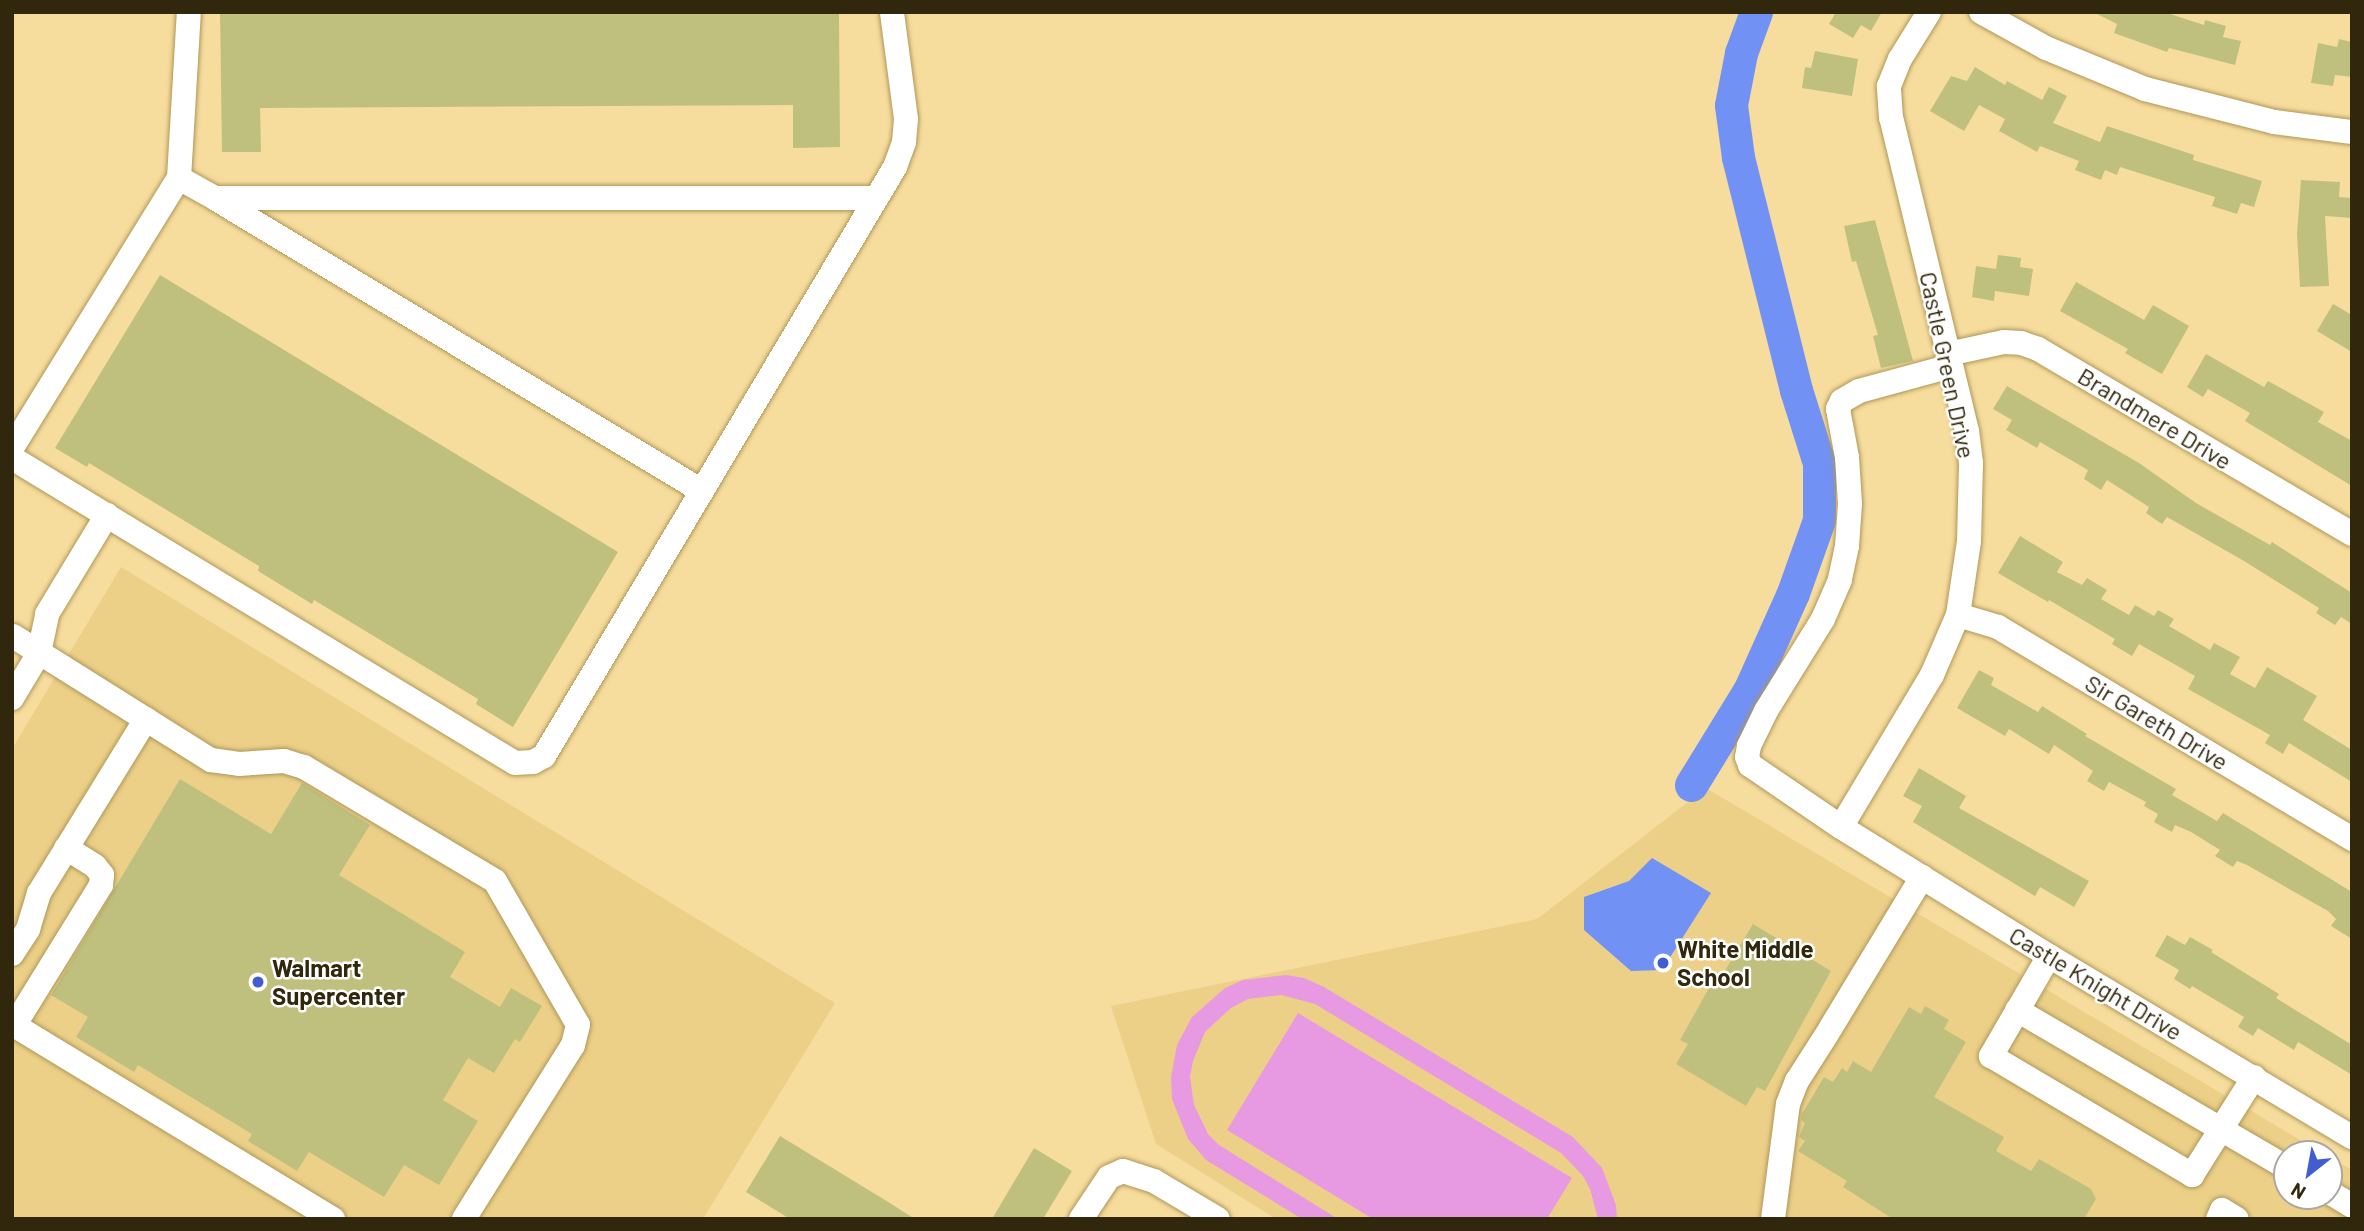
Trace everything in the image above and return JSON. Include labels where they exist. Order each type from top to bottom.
[{"type":"street","points":[[12,448],[179,178],[189,12]]},
{"type":"street","points":[[12,458],[515,763],[533,762],[544,756],[895,167],[904,142],[906,119],[892,12]]},
{"type":"street","name":"Castle Green Drive","points":[[1841,827],[1912,712],[1958,615],[1969,541],[1971,463],[1967,430],[1891,118],[1889,86],[1900,59],[1928,12]]},
{"type":"street","points":[[1981,12],[2046,48],[2145,89],[2274,122],[2352,132]]},
{"type":"street","points":[[179,178],[702,491]]},
{"type":"street","points":[[215,198],[876,198]]},
{"type":"street","name":"Brandmere Drive","points":[[1841,827],[1758,773],[1747,757],[1749,746],[1766,711],[1823,619],[1840,580],[1850,504],[1847,457],[1838,409],[1842,401],[1859,391],[2004,342],[2021,343],[2038,349],[2352,534]]},
{"type":"street","points":[[12,698],[39,653],[47,614],[107,515]]},
{"type":"street","points":[[47,614],[12,637],[211,760],[239,764],[284,761],[304,767],[495,880],[578,1025],[573,1045],[464,1219]]},
{"type":"street","name":"Sir Gareth Drive","points":[[1958,615],[1998,627],[2352,839]]},
{"type":"street","points":[[12,954],[27,929],[39,893],[146,719]]},
{"type":"street","name":"Castle Knight Drive","points":[[1841,827],[2049,956],[2352,1137]]},
{"type":"street","points":[[66,848],[95,866],[102,875],[101,884],[13,1025],[333,1219]]},
{"type":"street","points":[[1773,1219],[1788,1104],[1797,1081],[1922,877]]},
{"type":"street","points":[[2049,956],[1991,1056],[2192,1175],[2253,1077]]},
{"type":"street","points":[[2017,1010],[2273,1160]]},
{"type":"street","points":[[1081,1219],[1109,1177],[1123,1171],[1154,1181],[1218,1219]]},
{"type":"street","points":[[2218,1219],[2222,1210],[2237,1219]]},
{"type":"shaded area","points":[[121,567],[835,1003],[703,1219],[12,1219],[12,749]]},
{"type":"shaded area","name":"White Middle School","points":[[1706,788],[2300,1140],[2273,1140],[2273,1210],[2343,1210],[2343,1165],[2352,1170],[2352,1219],[1276,1219],[1156,1144],[1111,1006],[1537,919]]},
{"type":"shaded area","points":[[1286,975],[1304,978],[1324,987],[1573,1137],[1602,1168],[1616,1205],[1617,1219],[1598,1219],[1590,1189],[1583,1176],[1561,1153],[1315,1004],[1281,995],[1248,999],[1231,1008],[1205,1032],[1193,1061],[1190,1077],[1194,1105],[1208,1134],[1219,1145],[1338,1219],[1302,1219],[1206,1160],[1188,1139],[1172,1099],[1171,1077],[1177,1045],[1192,1017],[1225,988],[1243,980]]},
{"type":"shaded area","points":[[1298,1013],[1572,1178],[1547,1219],[1373,1219],[1227,1130]]},
{"type":"water","points":[[1652,858],[1711,893],[1662,970],[1631,971],[1584,930],[1584,897],[1629,881]]},
{"type":"building","points":[[220,12],[839,12],[840,147],[793,148],[793,105],[260,108],[261,152],[222,152]]},
{"type":"building","points":[[1836,12],[1882,12],[1871,31],[1861,25],[1853,38],[1829,24]]},
{"type":"building","points":[[2093,12],[2164,12],[2204,25],[2205,20],[2226,26],[2223,37],[2241,41],[2235,65],[2169,48],[2167,52],[2114,33],[2117,24]]},
{"type":"building","points":[[2339,39],[2352,42],[2352,77],[2335,75],[2333,86],[2311,83],[2318,43],[2337,47]]},
{"type":"building","points":[[1815,51],[1858,59],[1852,96],[1802,88],[1805,67],[1811,68]]},
{"type":"building","points":[[1975,67],[2005,85],[2007,81],[2042,100],[2049,87],[2067,96],[2053,123],[2100,142],[2107,126],[2194,155],[2193,160],[2262,181],[2254,207],[2241,203],[2237,214],[2212,206],[2215,197],[2120,167],[2117,175],[2105,170],[2101,180],[2075,170],[2079,161],[2040,146],[2037,152],[1999,131],[2005,119],[1979,105],[1964,131],[1930,111],[1951,76],[1967,81]]},
{"type":"building","points":[[2301,180],[2340,182],[2339,197],[2352,198],[2352,218],[2325,216],[2329,286],[2300,287],[2297,234]]},
{"type":"building","points":[[1875,220],[1913,361],[1881,368],[1873,336],[1878,335],[1856,261],[1852,262],[1844,226]]},
{"type":"building","points":[[1998,255],[2021,258],[2020,267],[2033,269],[2029,296],[1995,291],[1994,301],[1972,297],[1976,266],[1996,269]]},
{"type":"building","points":[[160,275],[618,552],[513,727],[476,704],[478,699],[314,600],[312,604],[258,571],[259,566],[89,463],[87,467],[55,448]]},
{"type":"building","points":[[2076,282],[2144,320],[2153,305],[2189,326],[2162,374],[2125,353],[2128,349],[2060,311]]},
{"type":"building","points":[[2333,304],[2352,315],[2352,352],[2317,331]]},
{"type":"building","points":[[2206,354],[2264,387],[2268,381],[2324,412],[2318,422],[2352,441],[2352,486],[2245,421],[2250,413],[2208,389],[2203,397],[2187,387]]},
{"type":"building","points":[[2007,386],[2139,463],[2196,503],[2270,545],[2272,542],[2352,593],[2352,624],[2341,617],[2335,625],[2316,613],[2319,608],[2244,561],[2167,517],[2162,524],[2146,513],[2149,507],[2107,480],[2101,490],[2084,479],[2088,470],[2040,442],[2037,448],[2006,430],[2012,420],[1993,409]]},
{"type":"building","points":[[2020,536],[2063,562],[2057,572],[2082,585],[2087,578],[2107,590],[2101,599],[2129,615],[2135,605],[2154,616],[2158,610],[2174,619],[2169,626],[2210,650],[2214,643],[2240,657],[2230,674],[2255,688],[2267,667],[2317,696],[2303,720],[2352,750],[2352,782],[2289,743],[2283,754],[2265,743],[2270,735],[2188,689],[2195,676],[2139,644],[2132,656],[2112,644],[2115,639],[1998,573]]},
{"type":"building","points":[[1979,670],[1994,678],[1991,685],[2038,712],[2042,706],[2087,734],[2085,736],[2176,789],[2172,795],[2217,821],[2223,813],[2352,892],[2352,939],[2331,926],[2336,919],[2328,911],[2247,865],[2237,861],[2233,867],[2215,856],[2220,850],[2191,832],[2175,825],[2172,832],[2154,822],[2158,814],[2144,806],[2146,802],[2109,782],[2104,791],[2087,781],[2093,771],[2054,745],[2049,754],[2009,729],[2005,736],[1957,708]]},
{"type":"building","points":[[1919,768],[1966,796],[1959,808],[2089,881],[2074,907],[2040,887],[2035,896],[1913,822],[1922,806],[1903,796]]},
{"type":"building","name":"Walmart Supercenter","points":[[180,779],[271,834],[302,783],[370,825],[339,875],[465,952],[450,977],[500,1007],[511,988],[542,1006],[520,1042],[515,1039],[494,1073],[468,1058],[443,1100],[478,1121],[439,1185],[404,1165],[384,1197],[309,1152],[297,1171],[248,1141],[252,1134],[138,1065],[134,1072],[76,1037],[88,1017],[51,995]]},
{"type":"building","points":[[1753,924],[1831,971],[1765,1091],[1757,1087],[1746,1106],[1676,1064],[1688,1044],[1680,1040],[1718,972],[1723,974]]},
{"type":"building","points":[[2167,935],[2185,945],[2190,937],[2213,950],[2211,952],[2279,994],[2276,998],[2352,1045],[2352,1075],[2298,1042],[2294,1050],[2258,1028],[2253,1036],[2238,1027],[2244,1017],[2192,986],[2190,989],[2174,979],[2179,970],[2155,956]]},
{"type":"building","points":[[1925,1006],[1949,1020],[1944,1029],[1966,1042],[1934,1097],[2004,1137],[1996,1151],[2031,1171],[2039,1159],[2091,1189],[2096,1199],[2084,1219],[1893,1219],[1843,1187],[1847,1181],[1798,1151],[1805,1141],[1799,1137],[1805,1123],[1801,1120],[1802,1114],[1824,1077],[1833,1082],[1842,1068],[1847,1072],[1853,1061],[1871,1072],[1909,1007],[1921,1014]]},
{"type":"building","points":[[780,1136],[915,1219],[790,1219],[746,1192]]},
{"type":"building","points":[[1034,1148],[1072,1171],[1043,1219],[992,1219]]},
{"type":"waterway","points":[[1691,785],[1750,689],[1793,593],[1819,520],[1819,463],[1796,390],[1738,157],[1731,105],[1741,53],[1756,12]]},
{"type":"place","name":"White Middle School","points":[[1663,963]]},
{"type":"place","name":"Walmart Supercenter","points":[[258,982]]}]
